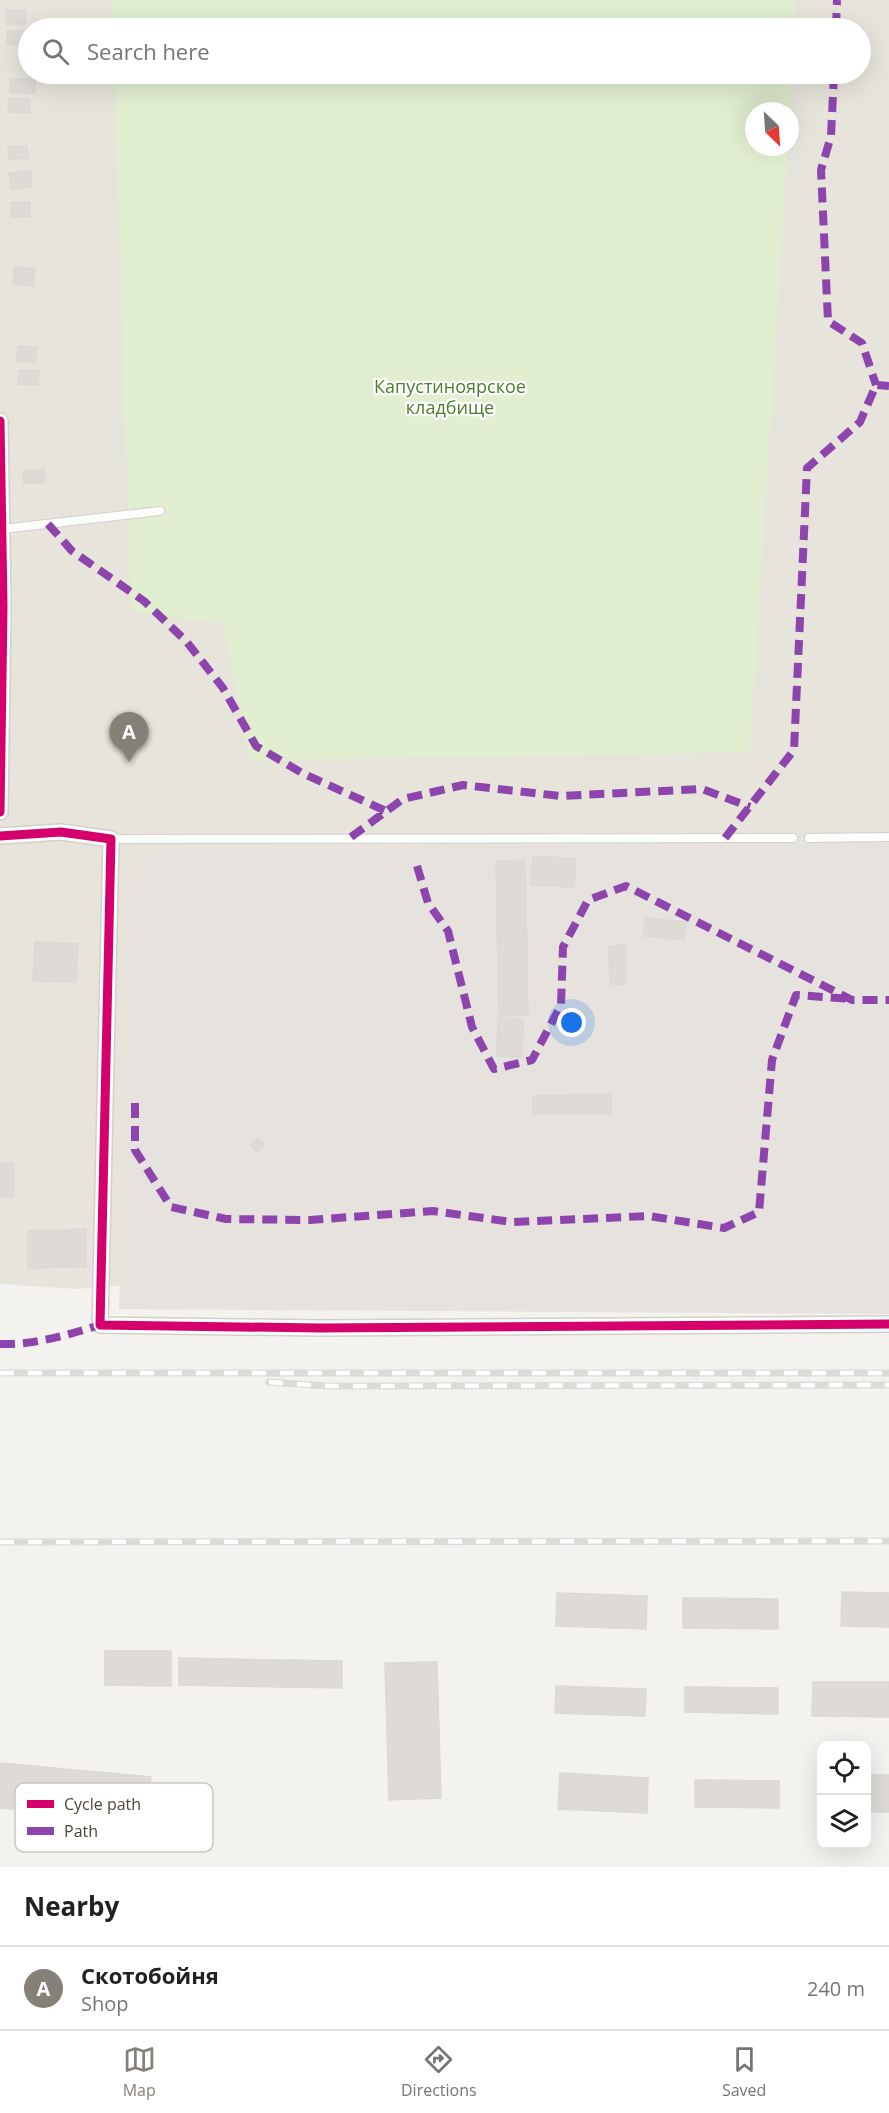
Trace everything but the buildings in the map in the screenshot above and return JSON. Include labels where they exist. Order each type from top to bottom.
[{"type":"street","points":[[0,422],[2,530],[0,812]]},
{"type":"street","points":[[0,836],[61,832],[111,838],[100,1325],[318,1328],[889,1324]]},
{"type":"lane","points":[[2,530],[160,511]]},
{"type":"lane","points":[[808,838],[889,837]]},
{"type":"lane","points":[[111,838],[793,838]]},
{"type":"shaded area","points":[[0,0],[889,0],[889,1259],[320,1270],[77,1289],[0,1284]]},
{"type":"shaded area","points":[[889,842],[889,1314],[119,1309],[132,878],[152,850]]},
{"type":"green space","points":[[111,0],[797,0],[796,18],[112,18]]},
{"type":"green space","name":"Капустиноярское кладбище","points":[[114,84],[792,84],[791,102],[745,102],[745,156],[787,156],[750,752],[250,761],[223,624],[131,611]]},
{"type":"railway","points":[[0,1373],[889,1373]]},
{"type":"railway","points":[[269,1382],[327,1386],[889,1385]]},
{"type":"railway","points":[[0,1542],[889,1541]]},
{"type":"marked path","points":[[836,18],[837,0]]},
{"type":"marked path","points":[[834,84],[831,136],[821,170],[828,321],[862,343],[876,385]]},
{"type":"marked path","points":[[725,838],[794,750],[807,468],[860,422],[876,385],[889,386]]},
{"type":"marked path","points":[[48,524],[72,551],[144,601],[186,641],[223,688],[256,746],[302,773],[386,811]]},
{"type":"marked path","points":[[351,837],[403,799],[463,785],[560,796],[702,789],[750,807]]},
{"type":"marked path","points":[[417,866],[428,903],[448,931],[472,1027],[494,1069],[532,1060],[561,1005],[563,947],[588,900],[626,886],[852,1000],[889,1000]]},
{"type":"marked path","points":[[135,1103],[135,1150],[171,1207],[226,1219],[310,1220],[433,1211],[512,1222],[649,1216],[724,1228],[759,1212],[772,1060],[796,995],[851,999]]},
{"type":"marked path","points":[[0,1344],[38,1341],[100,1325]]},
{"type":"cycle path","points":[[0,421],[3,607],[0,812]]},
{"type":"cycle path","points":[[0,836],[61,832],[111,839],[100,1325],[319,1328],[889,1324]]},
{"type":"place","name":"Скотобойня","points":[[129,762]]}]
